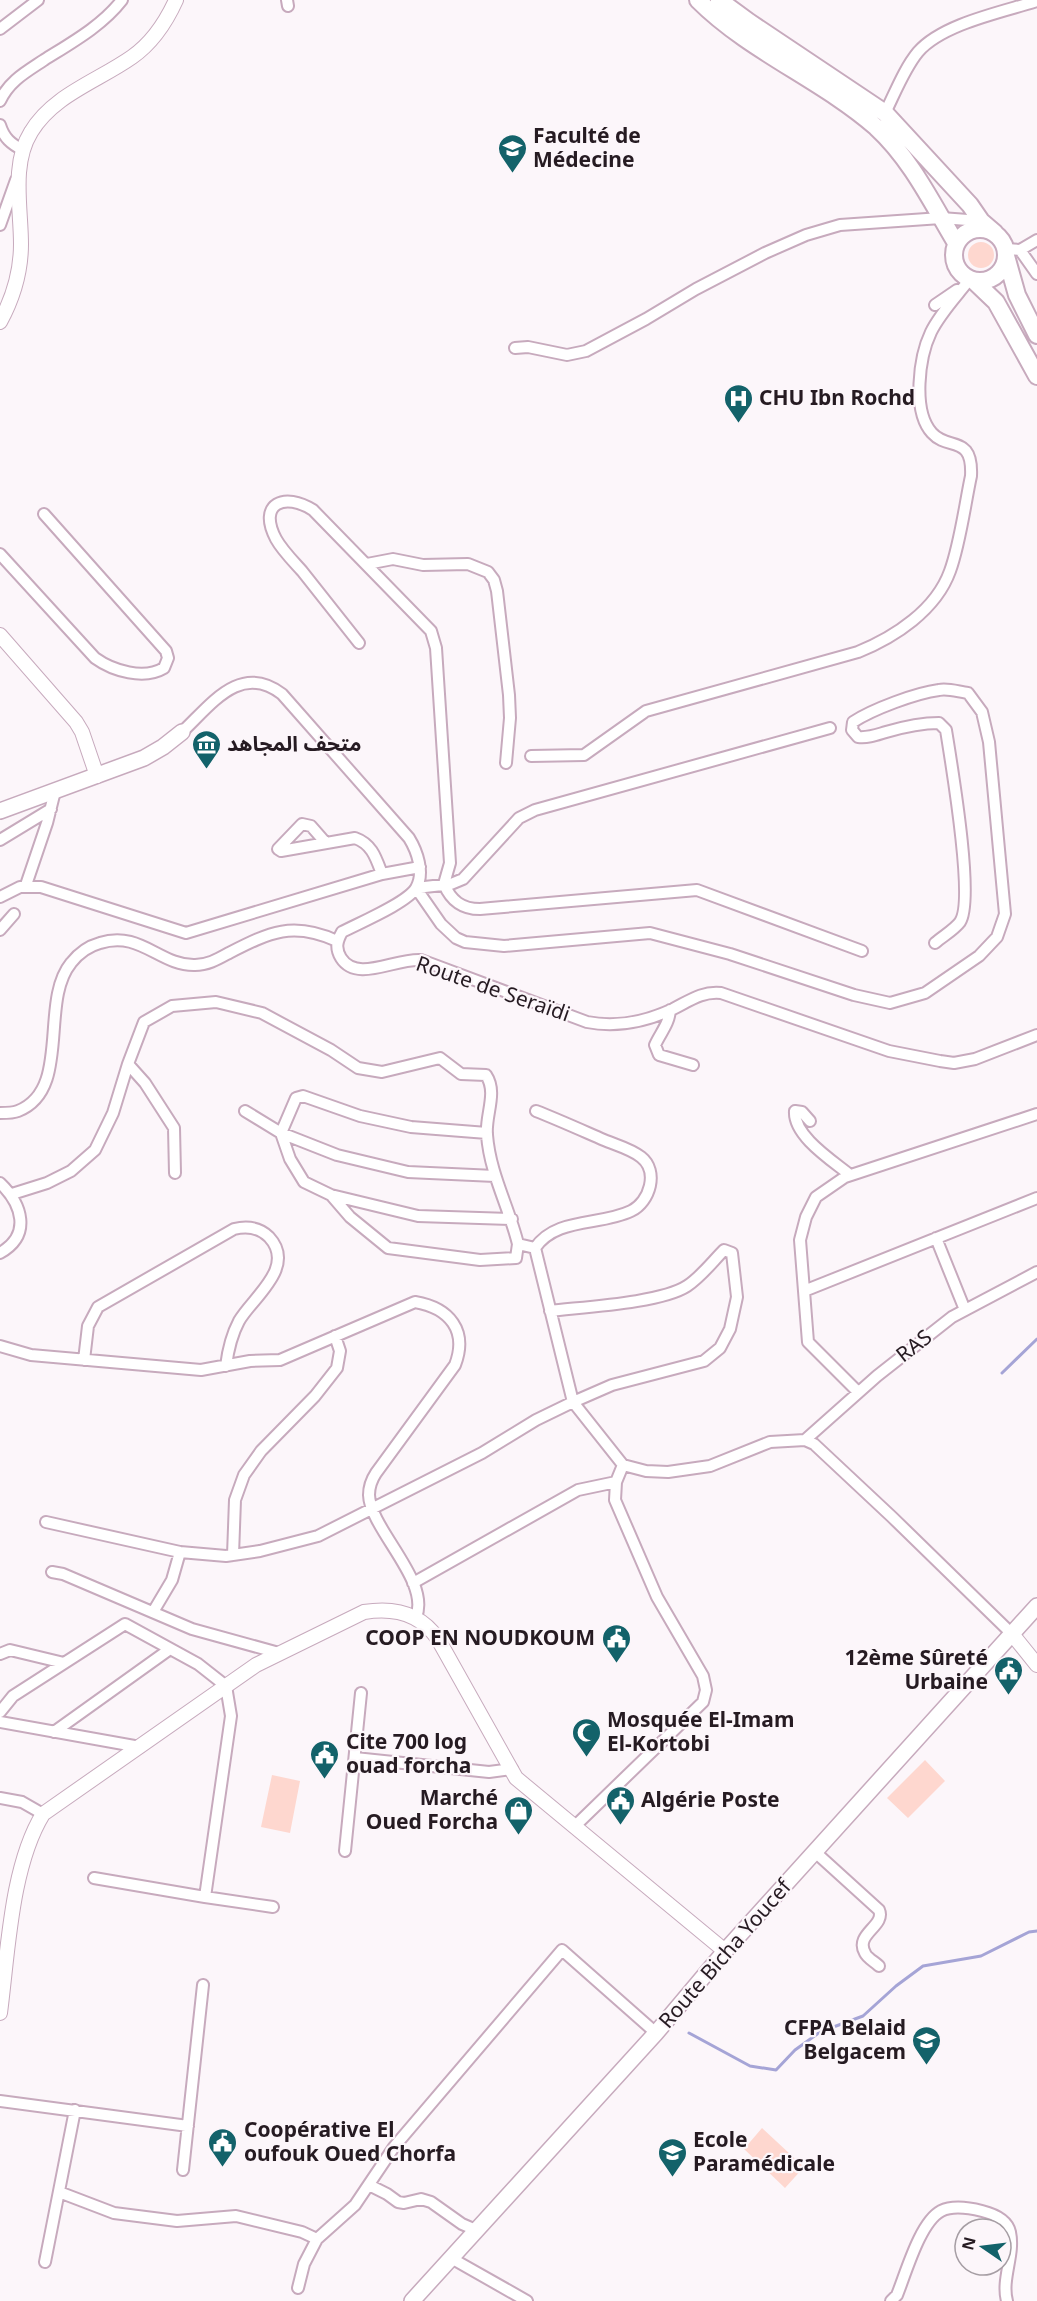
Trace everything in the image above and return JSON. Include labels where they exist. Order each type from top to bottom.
[{"type":"main road","points":[[698,0],[733,30],[854,109],[892,144],[913,170],[956,243],[954,261],[963,276],[996,302],[1037,376]]},
{"type":"main road","points":[[719,0],[885,113],[1011,252],[1017,295],[1037,335]]},
{"type":"main road","points":[[956,243],[969,231],[987,230],[995,233]]},
{"type":"main road","points":[[970,282],[989,280],[996,276],[1002,270],[1011,252]]},
{"type":"main road","points":[[0,809],[151,755],[182,732]]},
{"type":"main road","points":[[0,809],[56,791],[100,772]]},
{"type":"main road","name":"Route Bicha Youcef","points":[[412,2301],[656,2032],[724,1951],[1037,1606]]},
{"type":"street","points":[[0,28],[38,0]]},
{"type":"street","points":[[0,101],[5,91],[18,77],[93,28],[122,0]]},
{"type":"street","points":[[0,225],[19,171],[23,150],[33,127],[50,108],[133,56],[154,36],[176,0]]},
{"type":"street","points":[[885,113],[910,64],[928,41],[954,27],[1037,1]]},
{"type":"street","points":[[0,125],[3,134],[11,144],[23,150]]},
{"type":"street","points":[[0,322],[13,293],[20,264],[19,171]]},
{"type":"street","points":[[515,348],[528,347],[576,355],[646,319],[696,289],[806,235],[840,225],[941,218],[981,221]]},
{"type":"street","points":[[1037,240],[1011,252],[1037,274]]},
{"type":"street","points":[[935,305],[970,282]]},
{"type":"street","points":[[531,756],[584,755],[646,711],[858,652],[884,641],[923,611],[940,592],[950,570],[972,463],[961,446],[933,435],[927,425],[920,397],[921,362],[931,332],[970,282]]},
{"type":"street","points":[[359,643],[276,539],[270,520],[272,508],[277,503],[285,500],[305,504],[313,510],[431,631],[436,648],[450,863],[444,884],[457,903],[472,909],[697,890],[862,951]]},
{"type":"street","points":[[0,554],[84,648],[100,662],[115,668],[146,674],[164,668],[168,658],[166,651],[44,514]]},
{"type":"street","points":[[367,564],[393,559],[423,565],[468,564],[483,569],[494,580],[509,695],[510,718],[506,763]]},
{"type":"street","points":[[0,635],[83,721],[100,772]]},
{"type":"street","points":[[0,1113],[18,1111],[40,1092],[51,1064],[58,984],[64,971],[73,960],[95,945],[106,941],[130,941],[174,961],[194,965],[213,961],[259,937],[285,929],[303,930],[337,941],[342,932],[406,898],[416,888],[420,867],[418,856],[409,838],[282,694],[274,688],[256,682],[228,689],[182,732]]},
{"type":"street","points":[[416,888],[448,932],[456,938],[475,944],[504,945],[650,933],[730,954],[854,995],[890,1003],[925,993],[979,956],[997,937],[1005,914],[989,742],[982,712],[968,693],[941,689],[877,709],[853,722],[852,730],[858,737],[870,738],[926,723],[939,723],[946,730],[963,861],[964,908],[960,921],[935,943]]},
{"type":"street","points":[[416,888],[463,879],[519,818],[535,810],[830,728]]},
{"type":"street","points":[[26,885],[56,791]]},
{"type":"street","points":[[0,840],[51,809]]},
{"type":"street","points":[[325,842],[355,838],[364,841],[374,852],[382,874]]},
{"type":"street","points":[[0,897],[26,885],[41,887],[186,933],[382,874],[420,867]]},
{"type":"street","points":[[0,930],[14,914]]},
{"type":"street","name":"Route de Seraïdi","points":[[337,941],[337,951],[342,960],[358,970],[368,970],[403,960],[421,960],[587,1022],[620,1025],[636,1022],[670,1010],[699,995],[721,993],[889,1051],[954,1063],[975,1059],[1037,1035]]},
{"type":"street","points":[[12,1194],[47,1183],[71,1171],[95,1150],[113,1113],[144,1022],[172,1006],[216,1002],[262,1013],[331,1050],[357,1068],[382,1072],[440,1058],[461,1074],[486,1075],[491,1083],[492,1091],[487,1133],[495,1176],[512,1219],[518,1244],[516,1258],[480,1260],[388,1248],[350,1218],[331,1195]]},
{"type":"street","points":[[670,1010],[669,1022],[655,1045],[659,1055],[693,1065]]},
{"type":"street","points":[[128,1064],[145,1083],[174,1128],[176,1173]]},
{"type":"street","points":[[487,1133],[411,1127],[360,1116],[303,1096],[296,1098],[281,1133],[290,1159],[304,1182],[331,1195],[418,1216],[512,1219]]},
{"type":"street","points":[[245,1111],[281,1133],[337,1155],[408,1172],[495,1176]]},
{"type":"street","points":[[536,1111],[643,1158],[651,1174],[648,1193],[632,1210],[559,1229],[541,1239],[535,1248],[573,1402],[623,1465],[657,1472],[710,1466],[770,1442],[805,1440],[814,1444],[1012,1634],[1037,1665]]},
{"type":"street","points":[[810,1120],[802,1112],[795,1111],[796,1120],[806,1138],[850,1175]]},
{"type":"street","points":[[858,1392],[808,1342],[800,1240],[806,1217],[816,1197],[850,1175],[1037,1114]]},
{"type":"street","points":[[0,1183],[12,1194],[21,1216],[21,1224],[15,1239],[0,1252]]},
{"type":"street","points":[[804,1291],[1037,1198]]},
{"type":"street","points":[[84,1360],[88,1326],[98,1307],[234,1229],[249,1227],[269,1238],[276,1251],[277,1266],[271,1280],[240,1319],[228,1350],[226,1366]]},
{"type":"street","points":[[936,1238],[965,1310]]},
{"type":"street","points":[[518,1244],[535,1248]]},
{"type":"street","points":[[46,1522],[180,1552],[233,1555],[260,1551],[318,1536],[482,1453],[536,1420],[573,1402],[612,1385],[704,1361],[720,1348],[730,1329],[737,1297],[732,1253],[724,1250],[688,1286],[672,1292],[647,1299],[550,1311]]},
{"type":"street","name":"RAS","points":[[805,1440],[858,1392],[952,1317],[1037,1272]]},
{"type":"street","points":[[0,1346],[31,1355],[201,1370],[250,1361],[280,1360],[415,1302],[430,1304],[446,1314],[459,1330],[461,1350],[455,1365],[372,1479],[369,1495],[373,1509],[413,1583],[419,1602],[416,1617]]},
{"type":"street","points":[[233,1555],[235,1500],[244,1475],[261,1451],[315,1396],[337,1368],[340,1351],[335,1336]]},
{"type":"street","points":[[574,1827],[703,1702],[706,1690],[704,1676],[657,1597],[615,1500],[616,1482],[623,1465]]},
{"type":"street","points":[[413,1583],[578,1490],[616,1482]]},
{"type":"street","points":[[153,1612],[172,1580],[180,1552]]},
{"type":"street","points":[[52,1572],[63,1574],[192,1629],[279,1653]]},
{"type":"street","points":[[0,2013],[18,1880],[35,1826],[43,1814],[256,1665],[364,1612],[391,1610],[416,1617],[432,1630],[522,1784],[724,1951]]},
{"type":"street","points":[[0,1712],[13,1696],[125,1624],[198,1664],[226,1686],[231,1716],[205,1897]]},
{"type":"street","points":[[54,1732],[170,1649]]},
{"type":"street","points":[[0,1654],[10,1650],[64,1663]]},
{"type":"street","points":[[345,1851],[361,1693]]},
{"type":"street","points":[[0,1722],[140,1748]]},
{"type":"street","points":[[355,1758],[489,1772],[512,1769]]},
{"type":"street","points":[[0,1798],[22,1802],[43,1814]]},
{"type":"street","points":[[814,1851],[879,1910],[880,1920],[862,1943],[865,1953],[879,1966]]},
{"type":"street","points":[[94,1878],[273,1907]]},
{"type":"street","points":[[298,2288],[304,2264],[317,2239],[356,2205],[394,2147],[562,1950],[656,2032]]},
{"type":"street","points":[[183,2170],[203,1986]]},
{"type":"street","points":[[0,2101],[188,2126]]},
{"type":"street","points":[[45,2262],[75,2110]]},
{"type":"street","points":[[369,2185],[398,2202],[421,2199],[431,2202],[462,2224],[476,2230]]},
{"type":"street","points":[[59,2192],[114,2213],[177,2222],[236,2216],[302,2232],[317,2239]]},
{"type":"street","points":[[891,2301],[897,2295],[915,2248],[931,2218],[943,2210],[955,2208],[994,2214],[1005,2222],[1010,2232],[1006,2282],[1007,2301]]},
{"type":"street","points":[[451,2258],[526,2301]]},
{"type":"shaded area","points":[[981,242],[990,246],[994,255],[990,264],[981,268],[972,264],[968,255],[972,246]]},
{"type":"shaded area","points":[[925,1760],[945,1781],[908,1818],[887,1798]]},
{"type":"shaded area","points":[[272,1775],[300,1781],[290,1833],[261,1827]]},
{"type":"shaded area","points":[[762,2128],[804,2167],[785,2188],[744,2149]]},
{"type":"waterway","points":[[1002,1373],[1037,1339]]},
{"type":"waterway","points":[[689,2033],[750,2066],[776,2070],[795,2050],[820,2032],[863,2016],[896,1986],[923,1966],[981,1956],[1029,1932],[1037,1931]]},
{"type":"place","name":"Faculté de Médecine","points":[[512,174]]},
{"type":"place","name":"CHU Ibn Rochd","points":[[738,424]]},
{"type":"place","name":"متحف المجاهد","points":[[206,770]]},
{"type":"place","name":"COOP EN NOUDKOUM","points":[[616,1664]]},
{"type":"place","name":"12ème Sûreté Urbaine","points":[[1009,1696]]},
{"type":"place","name":"Mosquée El-Imam El-Kortobi","points":[[586,1758]]},
{"type":"place","name":"Cite 700 log ouad forcha","points":[[325,1780]]},
{"type":"place","name":"Algérie Poste","points":[[620,1826]]},
{"type":"place","name":"Marché Oued Forcha","points":[[519,1836]]},
{"type":"place","name":"CFPA Belaid Belgacem","points":[[927,2066]]},
{"type":"place","name":"Coopérative El oufouk Oued Chorfa","points":[[223,2168]]},
{"type":"place","name":"Ecole Paramédicale","points":[[672,2178]]}]
